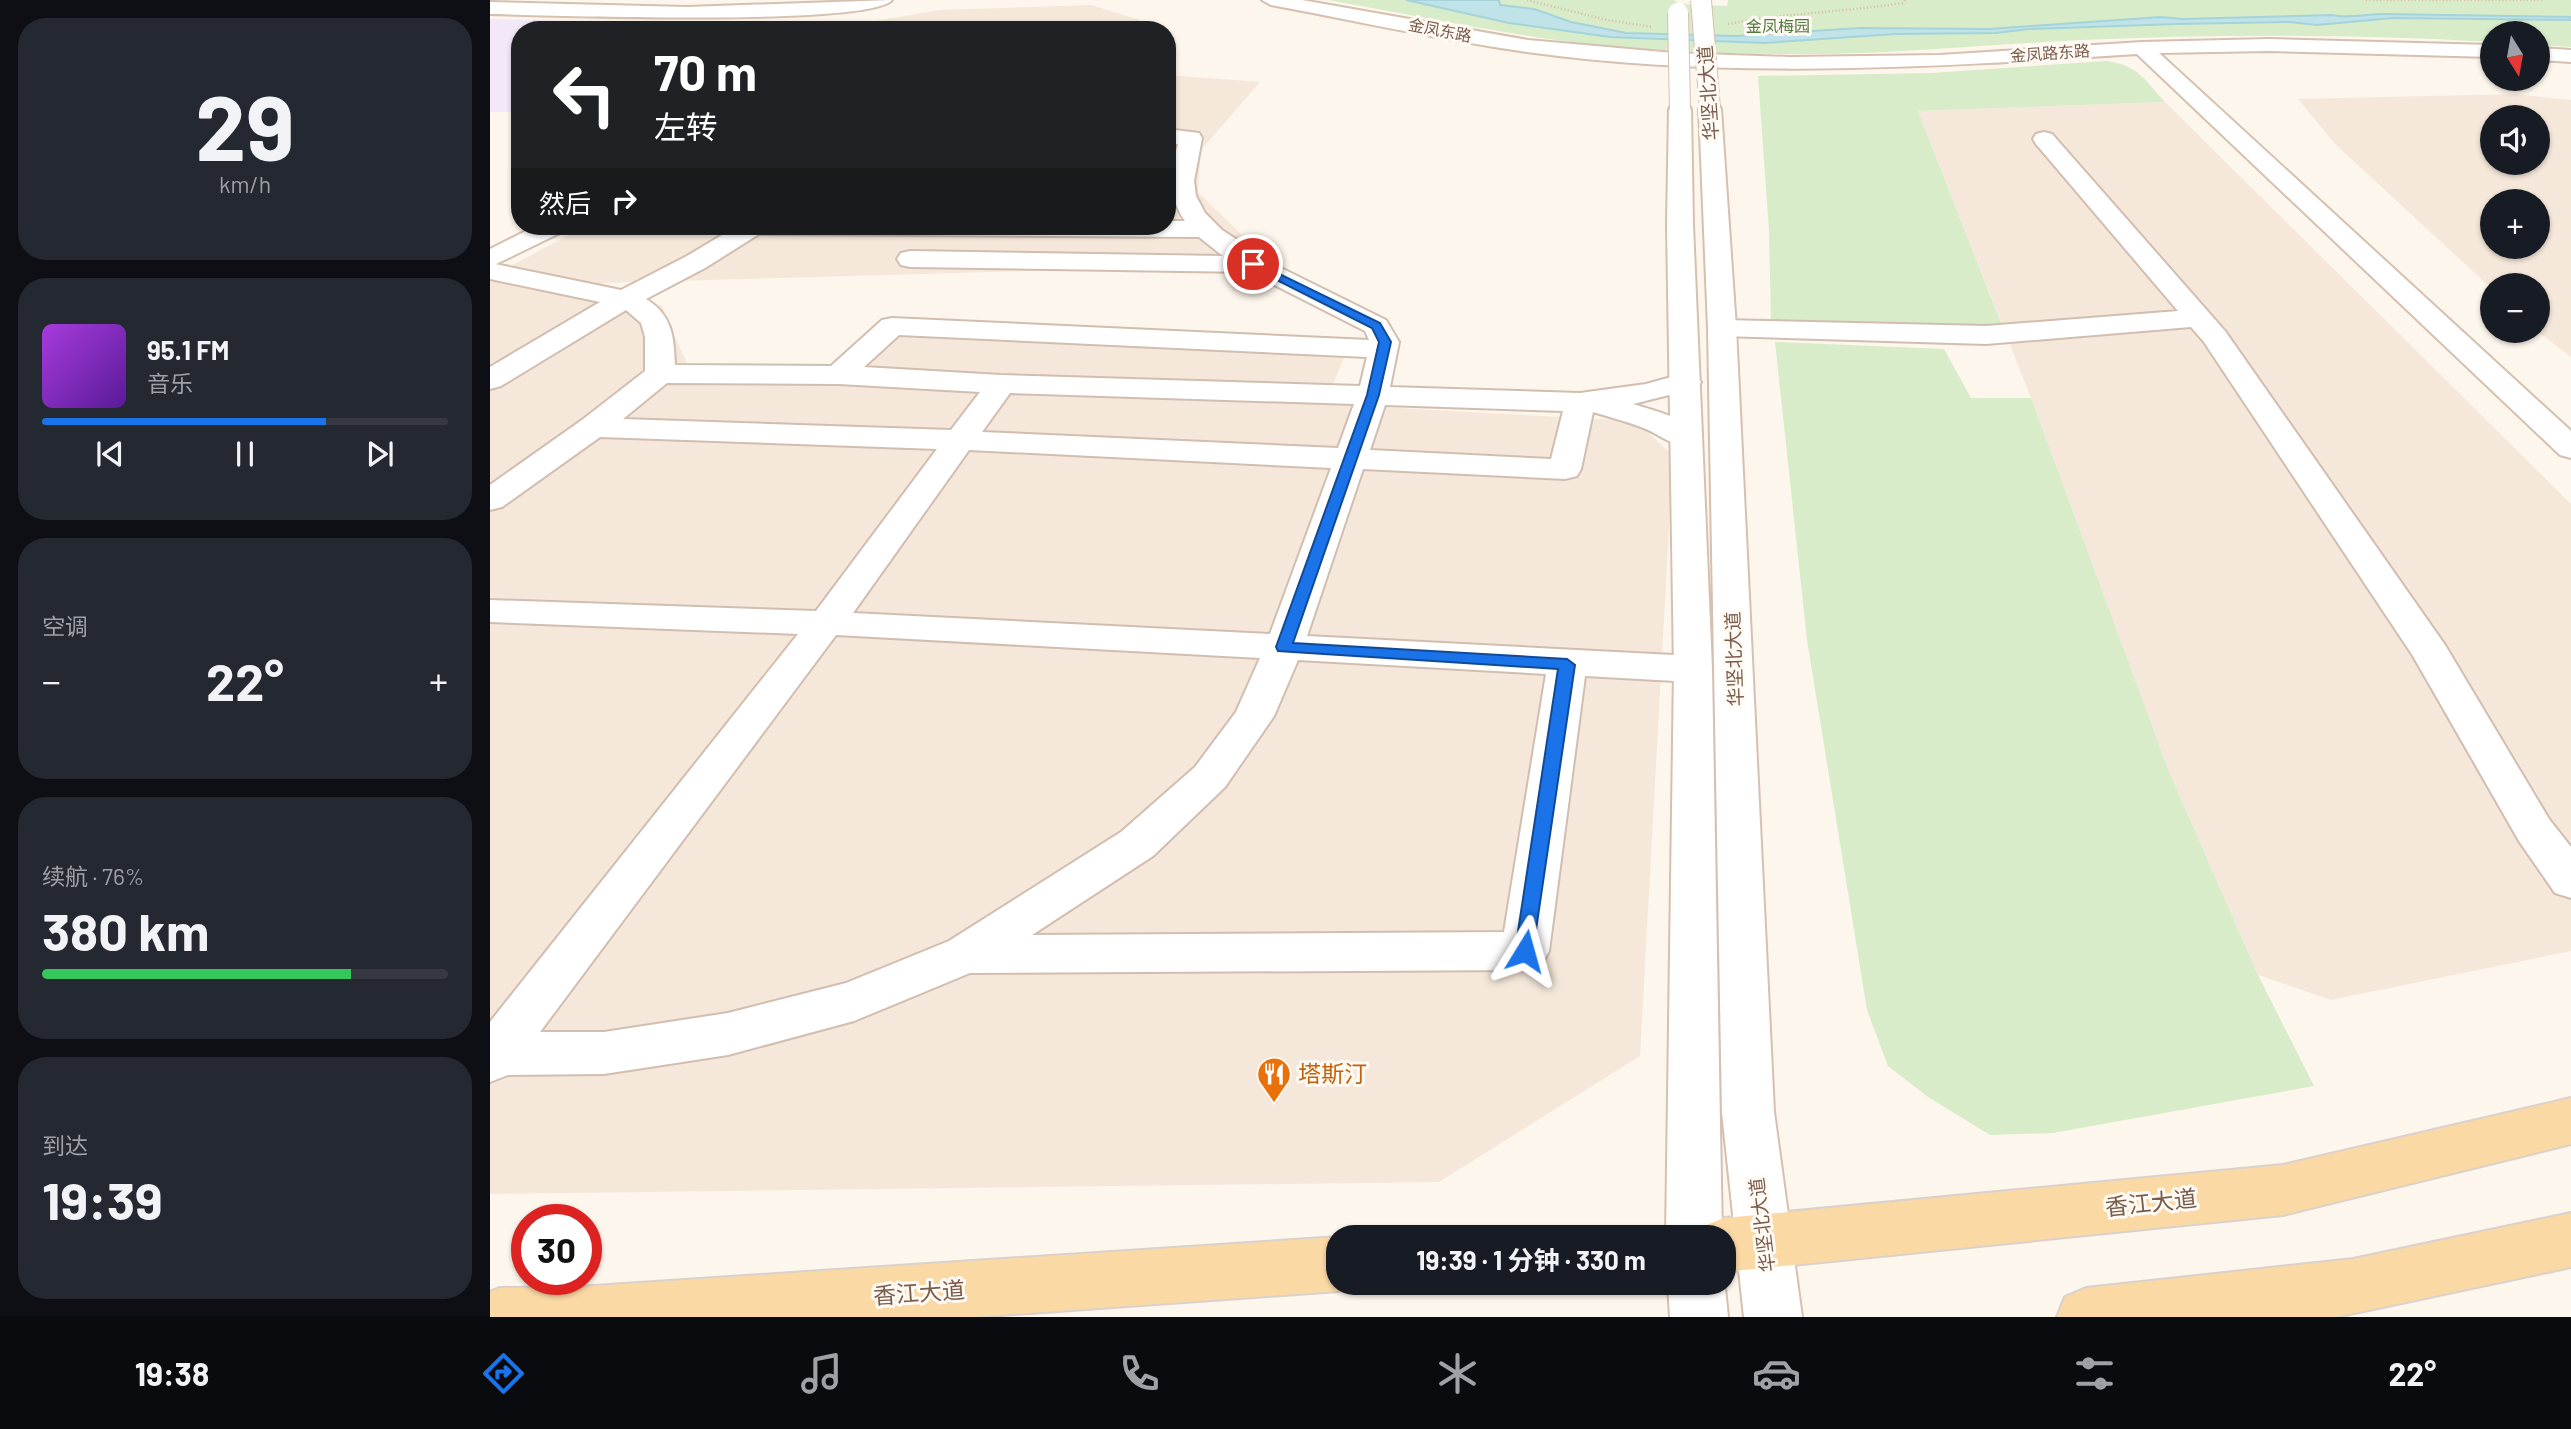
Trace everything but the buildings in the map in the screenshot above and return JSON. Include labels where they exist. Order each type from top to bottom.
[{"type":"main road","name":"香江大道","points":[[1744,1244],[2283,1190],[2571,1121]]},
{"type":"main road","points":[[2085,1317],[2353,1287],[2571,1240]]},
{"type":"main road","name":"香江大道","points":[[499,1317],[578,1316],[1326,1265]]},
{"type":"street","points":[[490,8],[839,11],[883,0]]},
{"type":"street","name":"金凤东路","points":[[1271,0],[1528,46],[1609,56]]},
{"type":"street","name":"华坚北大道","points":[[1677,0],[1695,109],[1722,328],[1748,1112],[1744,1244],[1773,1317]]},
{"type":"street","name":"华坚北大道","points":[[1694,1225],[1693,669],[1680,225],[1695,109],[1701,0]]},
{"type":"street","name":"金凤路东路","points":[[1609,56],[1868,63],[2141,48],[2283,45],[2480,51]]},
{"type":"street","points":[[2141,48],[2571,449]]},
{"type":"street","points":[[2173,48],[2408,263]]},
{"type":"street","points":[[2550,55],[2571,56]]},
{"type":"street","points":[[491,1056],[604,1053],[728,1034],[854,1001],[966,954],[1137,844],[1210,777],[1254,716],[1283,647],[1373,395],[1385,342],[1376,326],[1253,264],[1231,251],[1208,229],[1195,216],[1185,196],[1184,157],[1191,138],[1176,137]]},
{"type":"street","points":[[2044,139],[2215,337],[2431,654],[2534,830],[2571,881]]},
{"type":"street","points":[[1176,229],[1208,229]]},
{"type":"street","points":[[490,260],[538,235]]},
{"type":"street","points":[[490,380],[625,299],[696,262],[740,235]]},
{"type":"street","points":[[934,235],[910,259],[1253,264]]},
{"type":"street","points":[[490,271],[625,299],[645,308],[659,326],[660,374]]},
{"type":"street","points":[[1722,328],[1986,335],[2199,318]]},
{"type":"street","points":[[839,375],[892,326],[1383,349]]},
{"type":"street","points":[[490,500],[593,427],[660,374],[839,375],[1580,402],[1627,398],[1686,382]]},
{"type":"street","points":[[491,1056],[826,623],[1001,383]]},
{"type":"street","points":[[1580,402],[1638,415],[1686,439]]},
{"type":"street","points":[[593,427],[958,440],[1565,468],[1580,402]]},
{"type":"street","points":[[490,611],[826,623],[1567,665],[1693,669]]},
{"type":"street","points":[[966,954],[1525,951],[1567,665]]},
{"type":"street","points":[[1698,1295],[1699,1317]]},
{"type":"path","points":[[1541,4],[1552,0]]},
{"type":"path","points":[[2366,0],[2543,0]]},
{"type":"shaded area","points":[[1091,5],[1140,20],[876,21],[940,10]]},
{"type":"shaded area","points":[[490,19],[563,21],[511,21],[511,112],[490,112]]},
{"type":"shaded area","points":[[1176,76],[1260,82],[1201,150],[1198,192],[1271,264],[602,283],[662,306],[688,366],[823,373],[873,329],[1344,358],[1325,404],[1636,421],[1673,456],[1640,1056],[1439,1182],[490,1194],[490,277],[569,235],[1176,235]]},
{"type":"shaded area","points":[[2514,94],[2571,100],[2571,357],[2550,341],[2550,273],[2480,273],[2480,278],[2335,144],[2298,99]]},
{"type":"shaded area","points":[[2165,102],[2571,504],[2571,951],[2331,1000],[2258,975],[2170,774],[2031,398],[1918,111]]},
{"type":"green space","name":"金凤梅园","points":[[1328,0],[1674,0],[1678,4],[1727,6],[1728,0],[2571,0],[2571,47],[2550,46],[2550,21],[2480,21],[2480,41],[2389,37],[2235,36],[2081,40],[1920,50],[1789,54],[1616,47],[1465,25]]},
{"type":"green space","points":[[2106,61],[2133,70],[2146,80],[2165,102],[1918,111],[2003,328],[1883,327],[1771,321],[1769,231],[1758,76],[1931,73]]},
{"type":"green space","points":[[1775,342],[1944,349],[1971,398],[2031,398],[2170,774],[2258,975],[2314,1086],[2053,1133],[1990,1135],[1928,1097],[1888,1066],[1867,1010],[1807,640]]},
{"type":"water","points":[[1406,0],[1499,0],[1500,5],[1534,9],[1571,22],[1626,33],[1736,36],[1860,28],[1989,29],[2161,17],[2183,19],[2384,14],[2571,17],[2571,20],[2393,18],[2317,25],[2290,22],[2177,24],[2029,29],[1996,33],[1895,34],[1764,43],[1610,37],[1509,23]]},
{"type":"place","name":"塔斯汀","points":[[1274,1104]]},
{"type":"route","points":[[1253,264],[1376,326],[1385,342],[1373,395],[1283,647],[1567,665],[1525,951]]}]
